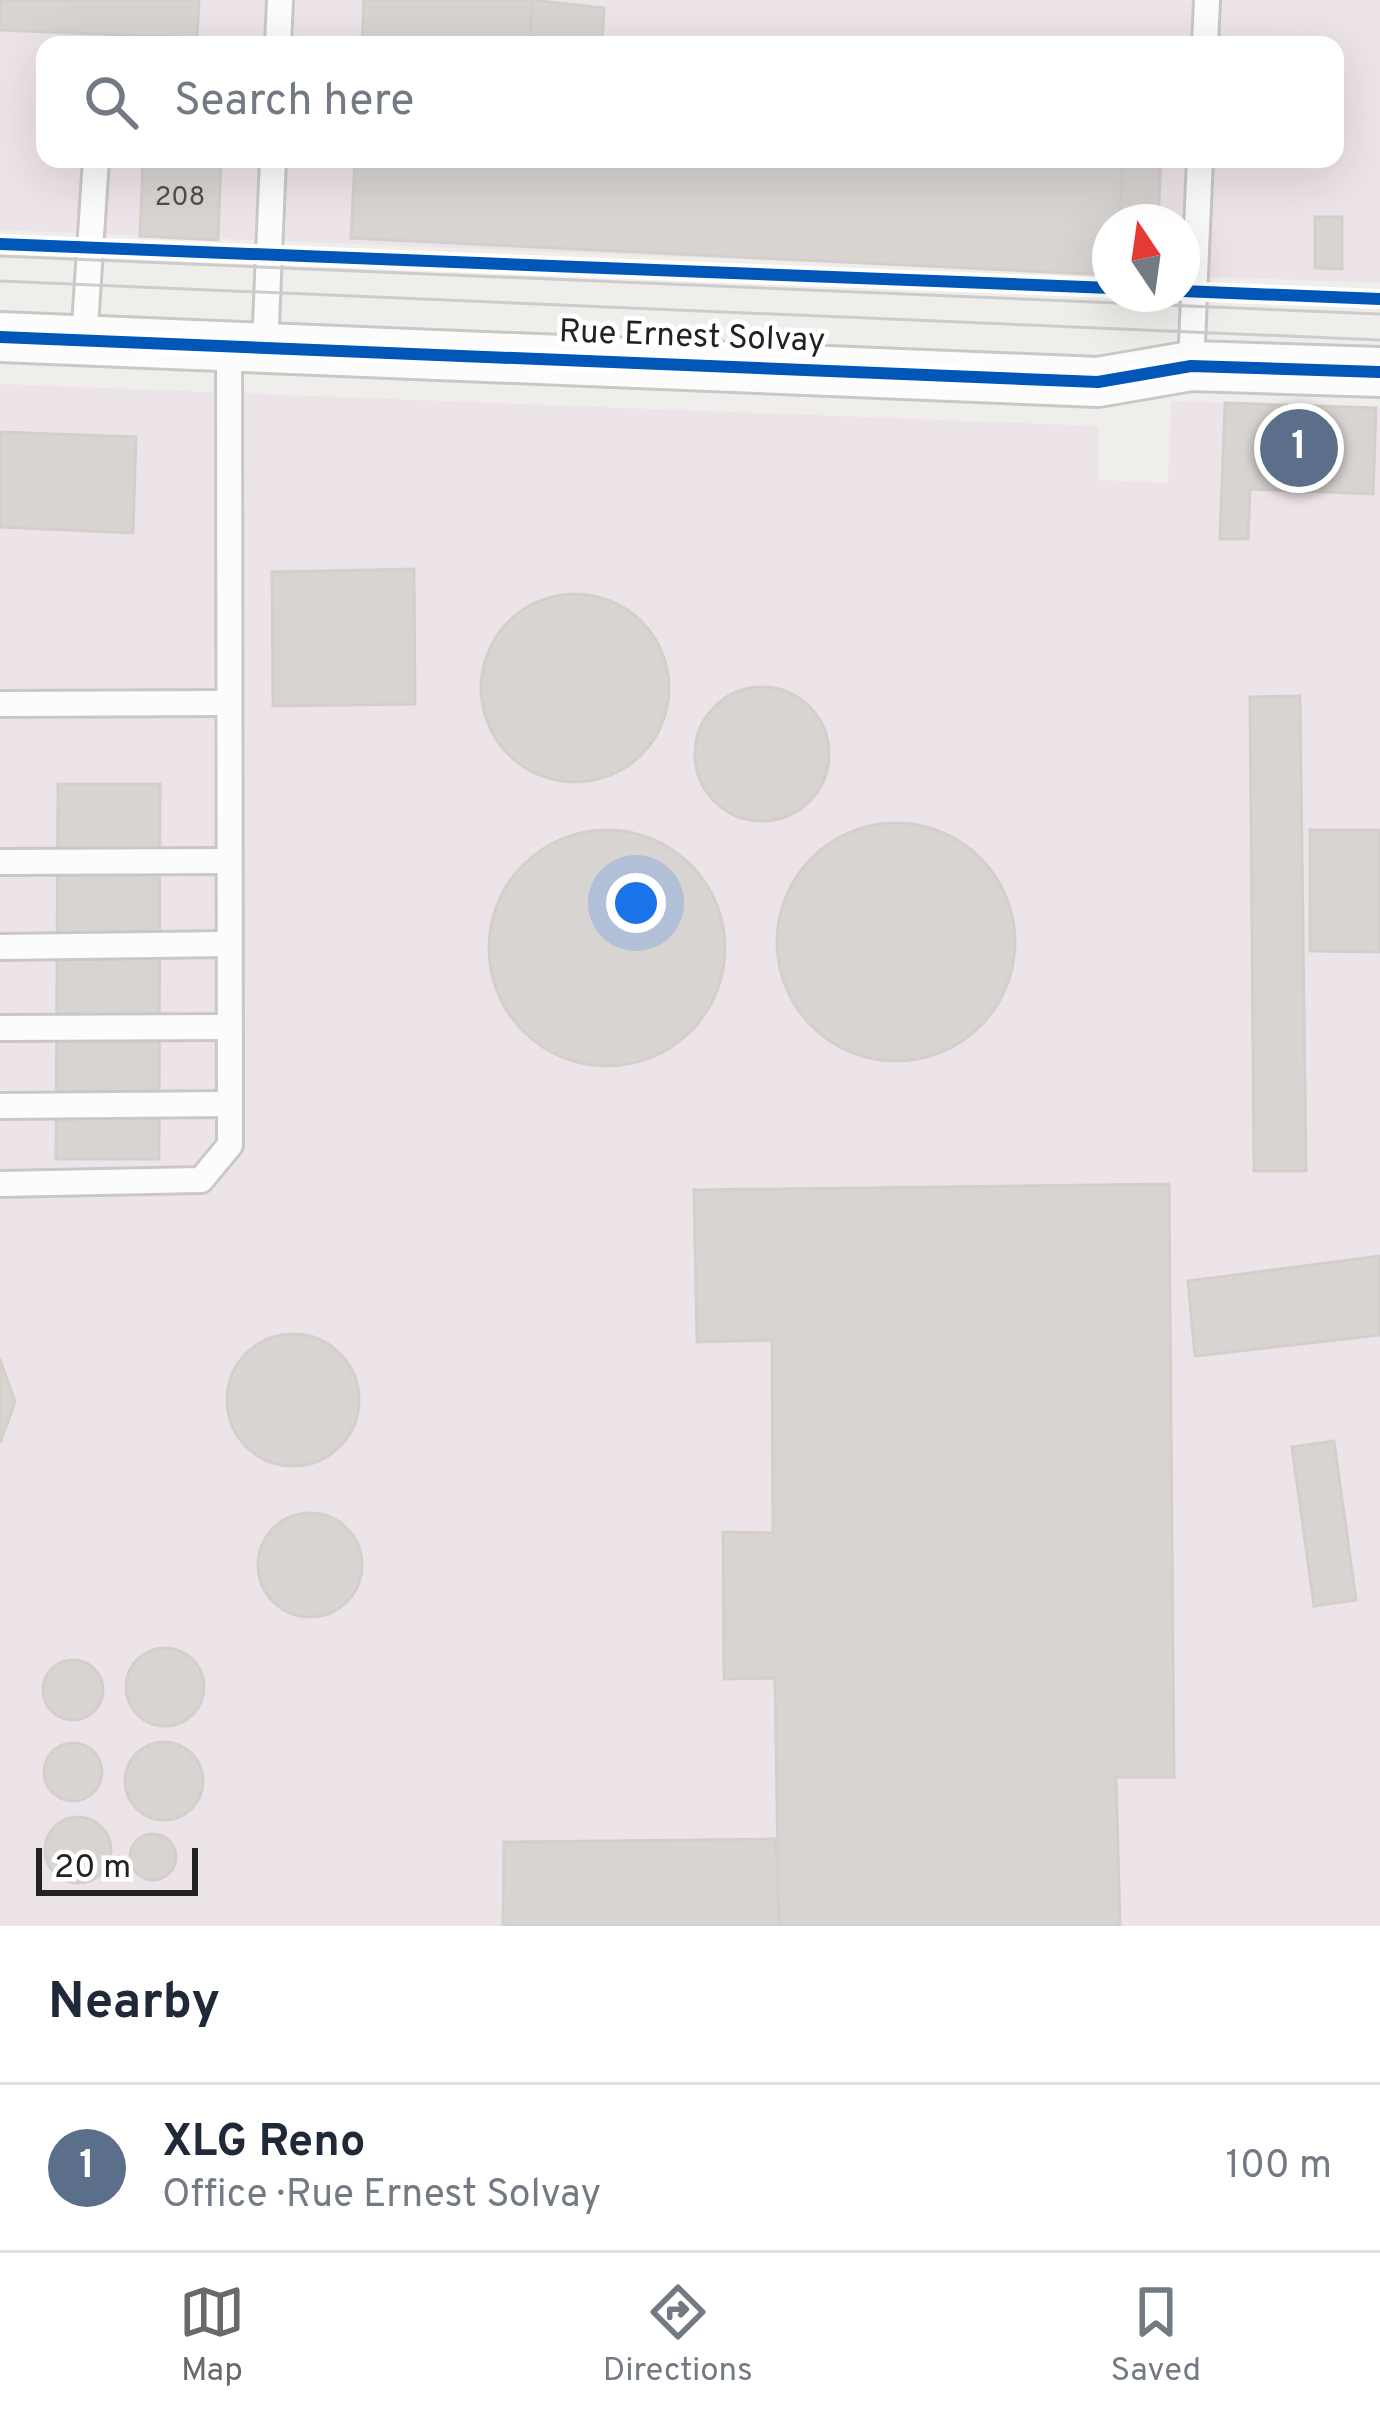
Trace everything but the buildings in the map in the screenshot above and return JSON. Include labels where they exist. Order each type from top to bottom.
[{"type":"street","name":"Rue Ernest Solvay","points":[[0,338],[1098,382],[1201,366],[1380,372]]},
{"type":"lane","points":[[278,36],[280,0]]},
{"type":"lane","points":[[1205,36],[1207,0]]},
{"type":"lane","points":[[84,341],[95,168]]},
{"type":"lane","points":[[0,1184],[201,1180],[230,1145],[225,703],[247,347],[272,168]]},
{"type":"lane","points":[[1200,168],[1201,366]]},
{"type":"lane","points":[[0,704],[225,703]]},
{"type":"lane","points":[[0,862],[226,861]]},
{"type":"lane","points":[[0,947],[227,944]]},
{"type":"lane","points":[[0,1028],[229,1027]]},
{"type":"lane","points":[[0,1106],[230,1104]]},
{"type":"shaded area","points":[[0,0],[1380,0],[1380,283],[1200,277],[1200,204],[1092,204],[1092,273],[0,230]]},
{"type":"shaded area","points":[[0,384],[1099,426],[1099,480],[1168,483],[1171,401],[1380,408],[1380,1926],[0,1926]]},
{"type":"tram line","points":[[0,256],[1380,314]]},
{"type":"tram line","points":[[0,281],[1380,340]]},
{"type":"cycle path","points":[[0,244],[1092,287]]},
{"type":"cycle path","points":[[1200,292],[1380,299]]},
{"type":"cycle path","points":[[0,337],[1098,382],[1191,366],[1380,372]]},
{"type":"place","name":"XLG Reno","points":[[1299,448]]}]
